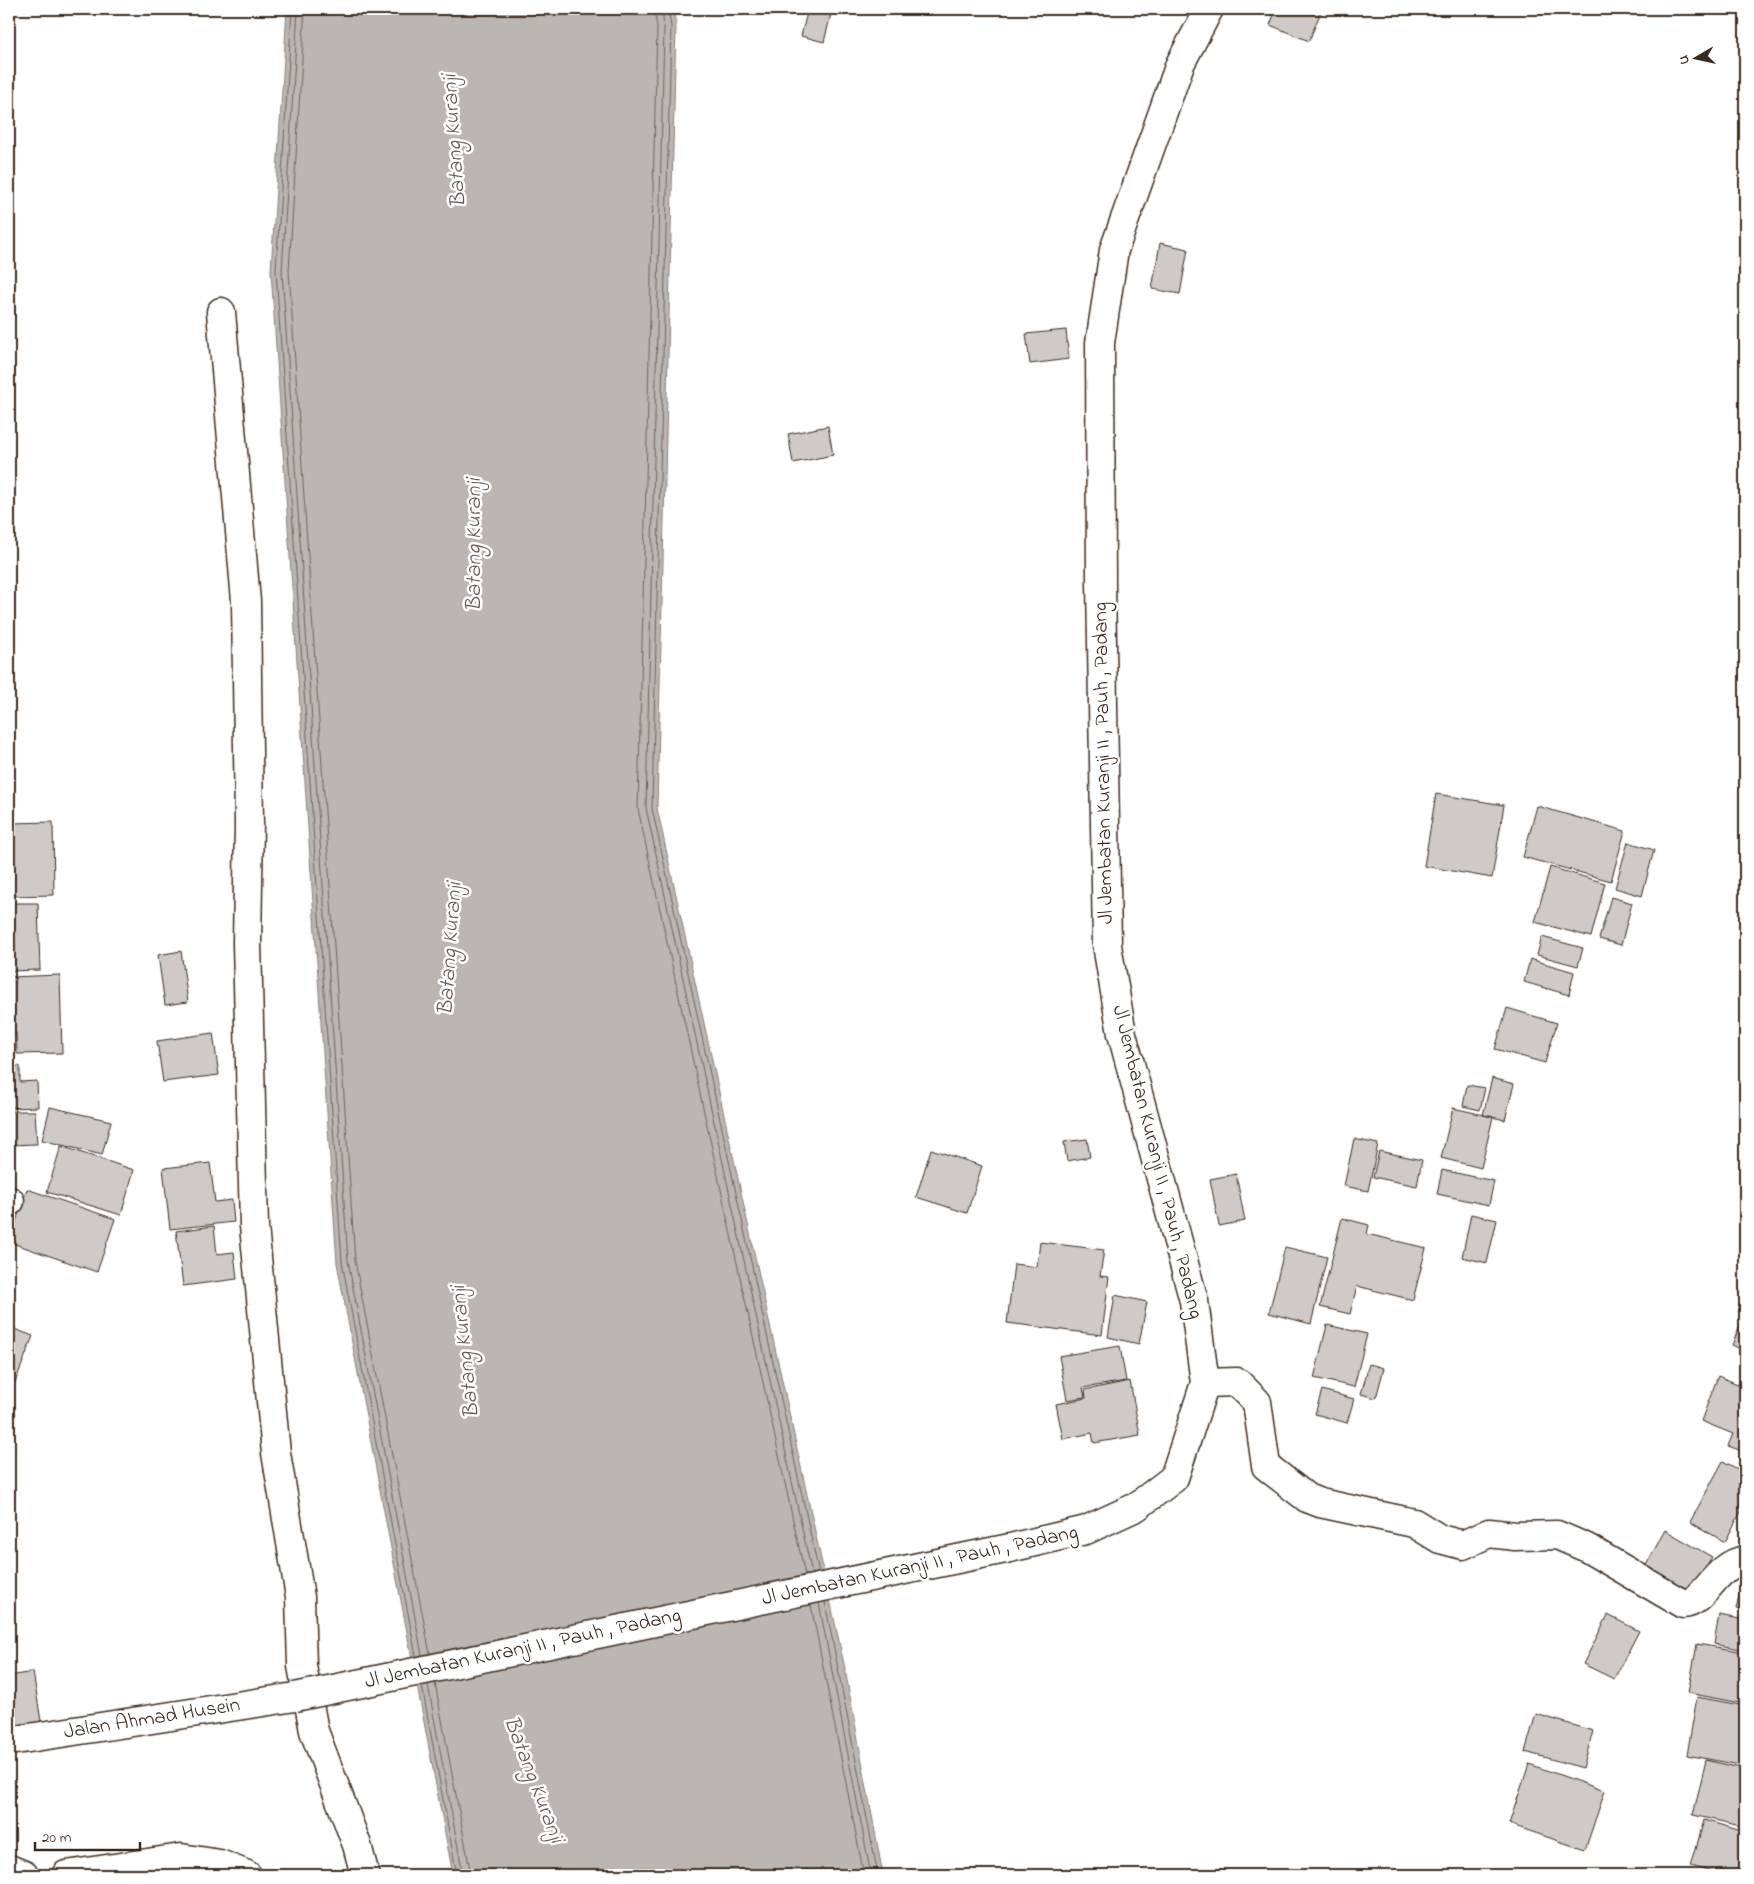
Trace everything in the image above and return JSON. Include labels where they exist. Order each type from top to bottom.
[{"type":"street","name":"Jl Jembatan Kuranji II , Pauh , Padang","points":[[295,1696],[1010,1548],[1086,1530],[1136,1507],[1174,1478],[1205,1382],[1194,1301],[1122,1034],[1107,945],[1101,583],[1100,343],[1114,250],[1180,64],[1209,9]]},
{"type":"street","points":[[221,312],[246,601],[250,824],[246,943],[254,1226],[276,1453],[300,1597],[302,1666],[314,1731],[356,1845],[365,1875]]},
{"type":"street","points":[[1205,1382],[1237,1382],[1254,1398],[1263,1433],[1266,1466],[1307,1498],[1320,1503],[1414,1524],[1440,1539],[1463,1545],[1489,1533],[1516,1536],[1556,1535],[1587,1548],[1683,1604],[1696,1601],[1718,1574],[1733,1563],[1745,1560]]},
{"type":"street","name":"Jalan Ahmad Husein","points":[[9,1741],[295,1696]]},
{"type":"street","points":[[66,1875],[181,1858],[220,1864],[247,1875]]},
{"type":"street","points":[[9,1869],[24,1875]]},
{"type":"water","name":"Batang Kuranji","points":[[287,9],[673,9],[676,25],[657,808],[844,1664],[883,1875],[453,1875],[337,1263],[271,271]]},
{"type":"building","points":[[808,9],[831,14],[824,42],[801,36]]},
{"type":"building","points":[[1276,9],[1322,9],[1309,41],[1270,25]]},
{"type":"building","points":[[1160,243],[1188,249],[1180,294],[1152,289]]},
{"type":"building","points":[[1066,330],[1069,359],[1030,364],[1026,334]]},
{"type":"building","points":[[828,426],[833,455],[793,463],[788,434]]},
{"type":"building","points":[[1436,794],[1504,805],[1492,878],[1424,866]]},
{"type":"building","points":[[1537,806],[1625,831],[1611,881],[1523,857]]},
{"type":"building","points":[[53,822],[54,895],[9,896],[9,823]]},
{"type":"building","points":[[1628,842],[1654,850],[1642,896],[1615,888]]},
{"type":"building","points":[[1550,867],[1605,883],[1591,937],[1535,922]]},
{"type":"building","points":[[1611,897],[1632,903],[1621,945],[1599,939]]},
{"type":"building","points":[[9,903],[38,903],[40,970],[9,971]]},
{"type":"building","points":[[1542,937],[1583,948],[1578,966],[1537,955]]},
{"type":"building","points":[[181,951],[188,1002],[165,1005],[158,955]]},
{"type":"building","points":[[1530,959],[1574,972],[1569,995],[1524,982]]},
{"type":"building","points":[[60,975],[62,1053],[17,1054],[16,1033],[9,1034],[9,977]]},
{"type":"building","points":[[1507,1008],[1557,1023],[1545,1063],[1495,1049]]},
{"type":"building","points":[[213,1033],[219,1075],[163,1082],[157,1041]]},
{"type":"building","points":[[20,1066],[20,1082],[37,1081],[38,1107],[9,1108],[9,1067]]},
{"type":"building","points":[[1492,1078],[1514,1084],[1505,1120],[1483,1115]]},
{"type":"building","points":[[1467,1085],[1485,1088],[1480,1110],[1463,1106]]},
{"type":"building","points":[[50,1107],[111,1121],[102,1155],[42,1140]]},
{"type":"building","points":[[1453,1108],[1493,1117],[1481,1168],[1441,1158]]},
{"type":"building","points":[[9,1111],[35,1111],[37,1144],[9,1145]]},
{"type":"building","points":[[1087,1139],[1090,1157],[1067,1161],[1064,1142]]},
{"type":"building","points":[[1354,1139],[1378,1144],[1368,1191],[1344,1186]]},
{"type":"building","points":[[61,1146],[134,1170],[121,1215],[47,1192]]},
{"type":"building","points":[[931,1149],[982,1166],[967,1213],[916,1197]]},
{"type":"building","points":[[1379,1151],[1422,1160],[1417,1186],[1373,1177]]},
{"type":"building","points":[[9,1155],[13,1155],[14,1187],[9,1188]]},
{"type":"building","points":[[210,1163],[215,1202],[232,1200],[234,1222],[170,1229],[163,1168]]},
{"type":"building","points":[[1442,1170],[1494,1181],[1489,1205],[1437,1194]]},
{"type":"building","points":[[1236,1174],[1245,1221],[1219,1226],[1210,1179]]},
{"type":"building","points":[[27,1189],[115,1219],[97,1272],[9,1242]]},
{"type":"building","points":[[1471,1214],[1497,1220],[1487,1263],[1462,1257]]},
{"type":"building","points":[[1342,1218],[1369,1225],[1367,1234],[1426,1248],[1413,1300],[1357,1286],[1350,1314],[1320,1307]]},
{"type":"building","points":[[214,1226],[217,1254],[234,1252],[237,1279],[183,1286],[176,1231]]},
{"type":"building","points":[[1040,1242],[1104,1250],[1100,1276],[1109,1277],[1102,1335],[1007,1323],[1014,1264],[1037,1267]]},
{"type":"building","points":[[1285,1247],[1327,1257],[1311,1324],[1269,1313]]},
{"type":"building","points":[[1115,1295],[1147,1302],[1139,1344],[1108,1337]]},
{"type":"building","points":[[1745,1313],[1745,1351],[1732,1345]]},
{"type":"building","points":[[1327,1325],[1367,1334],[1354,1387],[1314,1378]]},
{"type":"building","points":[[9,1327],[33,1336],[14,1385],[9,1383]]},
{"type":"building","points":[[1120,1346],[1126,1381],[1083,1388],[1085,1397],[1067,1400],[1059,1356]]},
{"type":"building","points":[[1369,1364],[1384,1368],[1376,1398],[1361,1394]]},
{"type":"building","points":[[1718,1376],[1745,1387],[1745,1452],[1728,1446],[1733,1434],[1701,1421]]},
{"type":"building","points":[[1130,1381],[1140,1435],[1094,1443],[1092,1433],[1063,1439],[1056,1404],[1086,1398],[1085,1390]]},
{"type":"building","points":[[1322,1390],[1354,1399],[1347,1423],[1315,1414]]},
{"type":"building","points":[[1723,1461],[1745,1473],[1745,1504],[1725,1542],[1690,1522]]},
{"type":"building","points":[[1665,1530],[1712,1557],[1691,1596],[1644,1569]]},
{"type":"building","points":[[1745,1573],[1745,1611],[1736,1609]]},
{"type":"building","points":[[1608,1615],[1639,1631],[1614,1679],[1583,1664]]},
{"type":"building","points":[[1719,1615],[1745,1620],[1745,1650],[1714,1644]]},
{"type":"building","points":[[1697,1644],[1745,1652],[1745,1704],[1688,1693]]},
{"type":"building","points":[[33,1672],[42,1727],[9,1732],[9,1676]]},
{"type":"building","points":[[1697,1697],[1745,1706],[1745,1766],[1687,1755]]},
{"type":"building","points":[[1536,1714],[1593,1731],[1583,1768],[1525,1752]]},
{"type":"building","points":[[1706,1760],[1745,1769],[1745,1827],[1693,1815]]},
{"type":"building","points":[[1529,1764],[1605,1791],[1585,1850],[1509,1824]]},
{"type":"building","points":[[1704,1820],[1745,1832],[1745,1845],[1737,1875],[1724,1875],[1691,1866]]}]
